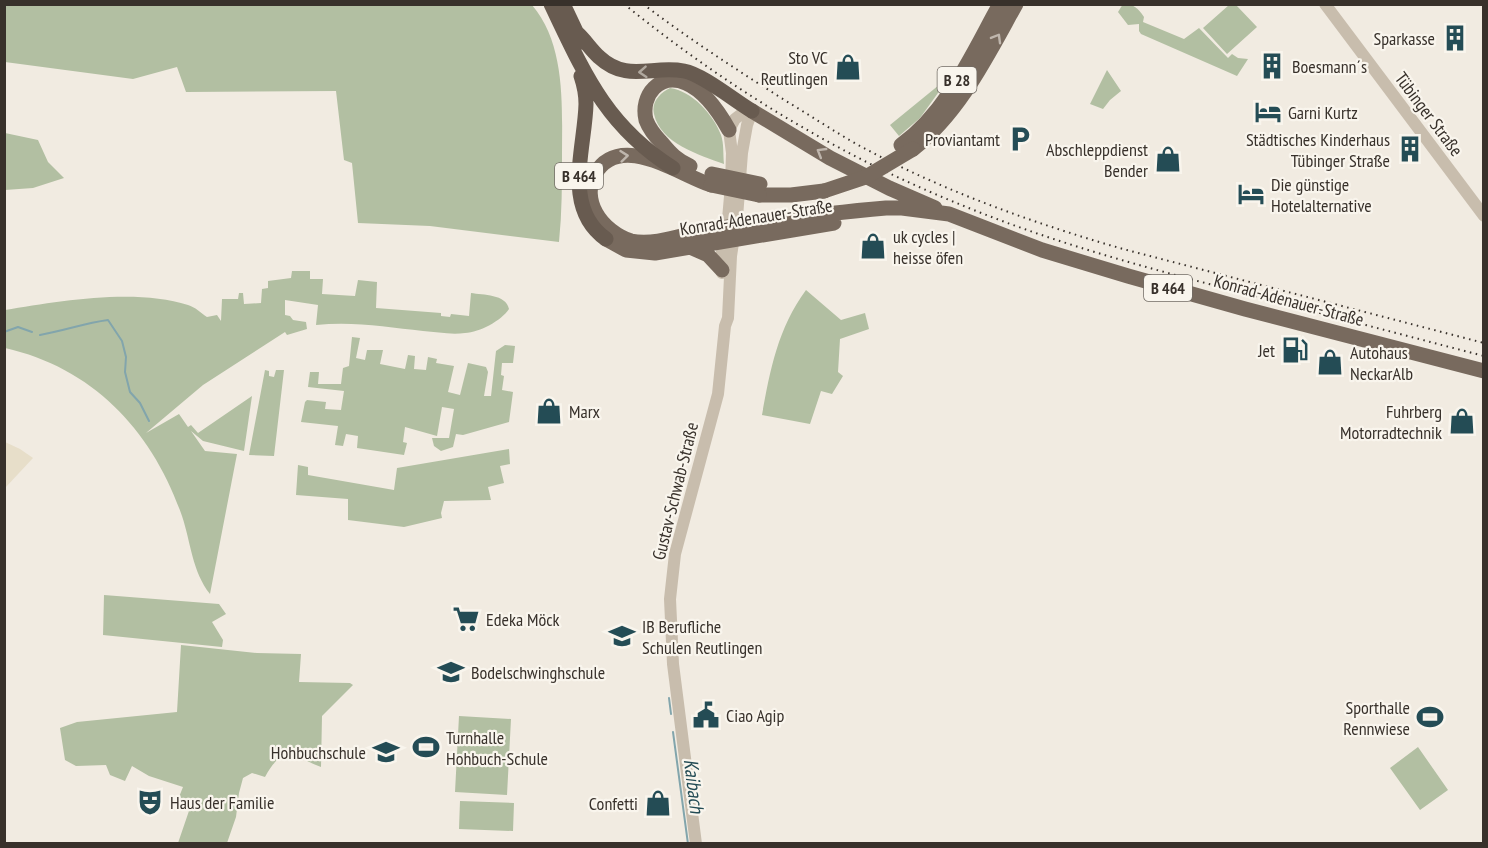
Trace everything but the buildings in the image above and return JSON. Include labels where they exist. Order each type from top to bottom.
[{"type":"highway","name":"B 28","points":[[551,4],[574,53],[597,94],[621,126],[643,147],[674,163]]},
{"type":"highway","name":"B 28","points":[[563,4],[596,75],[620,111],[674,163]]},
{"type":"highway","name":"B 464","points":[[577,33],[597,56],[617,69],[630,72],[668,70],[690,73],[750,110]]},
{"type":"highway","name":"B 464","points":[[574,53],[586,102],[579,180],[581,201],[589,221],[609,235]]},
{"type":"main road","name":"B 28","points":[[907,147],[942,103],[999,4]]},
{"type":"main road","name":"B 28","points":[[674,163],[712,179],[760,190],[790,185],[822,186],[862,168],[907,147],[934,131],[960,98],[1016,4]]},
{"type":"main road","points":[[674,163],[646,119],[647,96],[653,87],[672,80],[684,82],[693,87],[716,109],[729,130]]},
{"type":"main road","name":"B 464","points":[[750,110],[830,158],[889,188],[949,214]]},
{"type":"main road","points":[[609,235],[590,199],[593,179],[601,166],[613,158],[629,155],[674,163]]},
{"type":"main road","name":"Konrad-Adenauer-Straße","points":[[609,235],[648,242],[730,234],[897,207],[949,214],[1042,250],[1150,282],[1245,309],[1484,370]]},
{"type":"main road","name":"Konrad-Adenauer-Straße","points":[[609,235],[626,250],[655,253],[690,247],[730,234]]},
{"type":"main road","points":[[690,247],[708,255],[722,270]]},
{"type":"street","name":"Tübinger Straße","points":[[1325,4],[1484,216]]},
{"type":"street","points":[[730,234],[732,153],[729,130],[735,119],[750,110]]},
{"type":"street","points":[[730,234],[750,110]]},
{"type":"street","name":"Gustav-Schwab-Straße","points":[[724,326],[721,318],[722,270],[730,234]]},
{"type":"street","name":"Gustav-Schwab-Straße","points":[[696,843],[673,664],[670,599],[675,554],[718,394],[724,326],[728,318],[730,234]]},
{"type":"green space","points":[[5,4],[532,5],[551,38],[560,77],[562,177],[559,242],[430,226],[358,223],[352,163],[344,160],[336,91],[186,92],[177,67],[133,79],[5,62]]},
{"type":"green space","points":[[1123,4],[1138,9],[1144,17],[1143,22],[1184,39],[1199,28],[1228,58],[1232,54],[1238,58],[1248,59],[1237,76],[1141,34],[1139,24],[1128,25],[1118,12]]},
{"type":"green space","points":[[1229,5],[1236,5],[1257,27],[1227,54],[1203,28]]},
{"type":"green space","points":[[1107,70],[1121,91],[1103,109],[1090,104]]},
{"type":"green space","points":[[939,85],[943,86],[920,118],[899,136],[890,125]]},
{"type":"green space","points":[[670,88],[694,99],[713,119],[722,138],[724,164],[682,146],[664,133],[653,110],[660,95]]},
{"type":"green space","points":[[5,133],[38,140],[48,162],[64,178],[33,188],[5,190]]},
{"type":"green space","points":[[292,271],[310,271],[310,279],[323,279],[322,294],[355,296],[358,280],[377,282],[376,308],[441,313],[441,316],[450,317],[451,314],[469,316],[471,293],[499,298],[507,304],[509,309],[496,322],[483,328],[460,334],[449,334],[356,324],[316,325],[318,305],[285,300],[285,315],[290,316],[293,320],[306,322],[307,329],[287,335],[285,332],[203,385],[146,433],[179,414],[188,427],[191,425],[198,433],[252,396],[244,451],[203,441],[191,431],[205,451],[237,454],[210,594],[199,576],[182,516],[170,485],[155,457],[137,431],[116,408],[92,388],[66,371],[37,358],[5,348],[5,310],[97,298],[145,297],[188,305],[207,317],[217,315],[221,321],[222,299],[238,299],[239,293],[243,293],[244,304],[261,303],[262,289],[268,288],[268,281],[291,278]]},
{"type":"green space","points":[[806,290],[841,320],[865,313],[869,329],[840,339],[838,372],[843,376],[832,394],[821,391],[810,424],[762,415],[776,350],[788,319]]},
{"type":"green space","points":[[352,337],[360,338],[356,358],[365,360],[367,350],[383,350],[380,364],[405,369],[408,355],[415,356],[414,369],[426,370],[428,357],[437,359],[436,363],[454,366],[448,392],[460,395],[468,363],[486,367],[488,372],[484,396],[491,396],[496,351],[505,345],[515,346],[513,363],[502,363],[501,375],[504,376],[502,390],[513,392],[509,422],[463,435],[456,434],[453,447],[441,451],[434,446],[432,438],[449,438],[454,409],[442,407],[437,436],[405,427],[403,442],[407,443],[404,455],[357,448],[358,436],[346,434],[343,446],[335,445],[338,426],[301,422],[307,400],[326,402],[325,409],[341,410],[344,391],[308,387],[310,372],[319,372],[318,384],[341,384],[343,368],[349,366]]},
{"type":"green space","points":[[265,370],[269,371],[269,376],[274,377],[276,370],[284,370],[274,456],[249,455]]},
{"type":"green space","points":[[509,449],[510,464],[500,466],[504,483],[488,487],[491,500],[444,501],[442,518],[404,527],[348,520],[348,499],[296,495],[298,465],[308,467],[308,475],[394,490],[397,468]]},
{"type":"green space","points":[[104,595],[219,604],[226,614],[212,622],[223,640],[222,647],[103,635]]},
{"type":"green space","points":[[181,645],[257,653],[301,654],[299,682],[350,683],[353,685],[322,716],[321,767],[289,756],[277,760],[265,777],[252,773],[243,778],[236,817],[227,843],[178,843],[191,805],[187,800],[179,797],[183,787],[149,776],[132,766],[125,781],[110,775],[106,765],[76,766],[65,760],[60,728],[77,722],[177,712]]},
{"type":"green space","points":[[459,716],[511,719],[507,795],[455,792]]},
{"type":"green space","points":[[1418,747],[1448,790],[1420,810],[1390,768]]},
{"type":"green space","points":[[460,801],[514,803],[513,831],[459,829]]},
{"type":"shaded area","points":[[5,442],[33,458],[5,488]]},
{"type":"waterway","points":[[40,335],[108,320],[122,341],[126,357],[125,372],[130,392],[140,403],[149,421]]},
{"type":"waterway","points":[[4,332],[18,327],[32,332]]},
{"type":"waterway","name":"Kaibach","points":[[669,698],[671,714]]},
{"type":"waterway","name":"Kaibach","points":[[673,732],[688,844]]},
{"type":"railway","points":[[624,4],[702,63],[784,116],[870,164],[959,204],[1032,232],[1106,255],[1484,356]]},
{"type":"railway","points":[[643,4],[731,66],[841,135],[891,162],[956,192],[1022,217],[1123,249],[1484,343]]},
{"type":"place","name":"Sparkasse","points":[[1455,38]]},
{"type":"place","name":"Boesmann´s","points":[[1272,66]]},
{"type":"place","name":"Sto VC Reutlingen","points":[[848,67]]},
{"type":"place","name":"Garni Kurtz","points":[[1268,112]]},
{"type":"place","name":"Proviantamt","points":[[1020,139]]},
{"type":"place","name":"Städtisches Kinderhaus Tübinger Straße","points":[[1410,149]]},
{"type":"place","name":"Abschleppdienst Bender","points":[[1168,159]]},
{"type":"place","name":"Die günstige Hotelalternative","points":[[1251,194]]},
{"type":"place","name":"uk cycles | heisse öfen","points":[[873,246]]},
{"type":"place","name":"Jet","points":[[1295,350]]},
{"type":"place","name":"Autohaus NeckarAlb","points":[[1330,362]]},
{"type":"place","name":"Marx","points":[[549,411]]},
{"type":"place","name":"Fuhrberg Motorradtechnik","points":[[1462,421]]},
{"type":"place","name":"Edeka Möck","points":[[466,619]]},
{"type":"place","name":"IB Berufliche Schulen Reutlingen","points":[[622,636]]},
{"type":"place","name":"Bodelschwinghschule","points":[[451,672]]},
{"type":"place","name":"Ciao Agip","points":[[706,715]]},
{"type":"place","name":"Sporthalle Rennwiese","points":[[1430,717]]},
{"type":"place","name":"Turnhalle Hohbuch-Schule","points":[[426,747]]},
{"type":"place","name":"Hohbuchschule","points":[[386,752]]},
{"type":"place","name":"Haus der Familie","points":[[150,802]]},
{"type":"place","name":"Confetti","points":[[658,803]]}]
